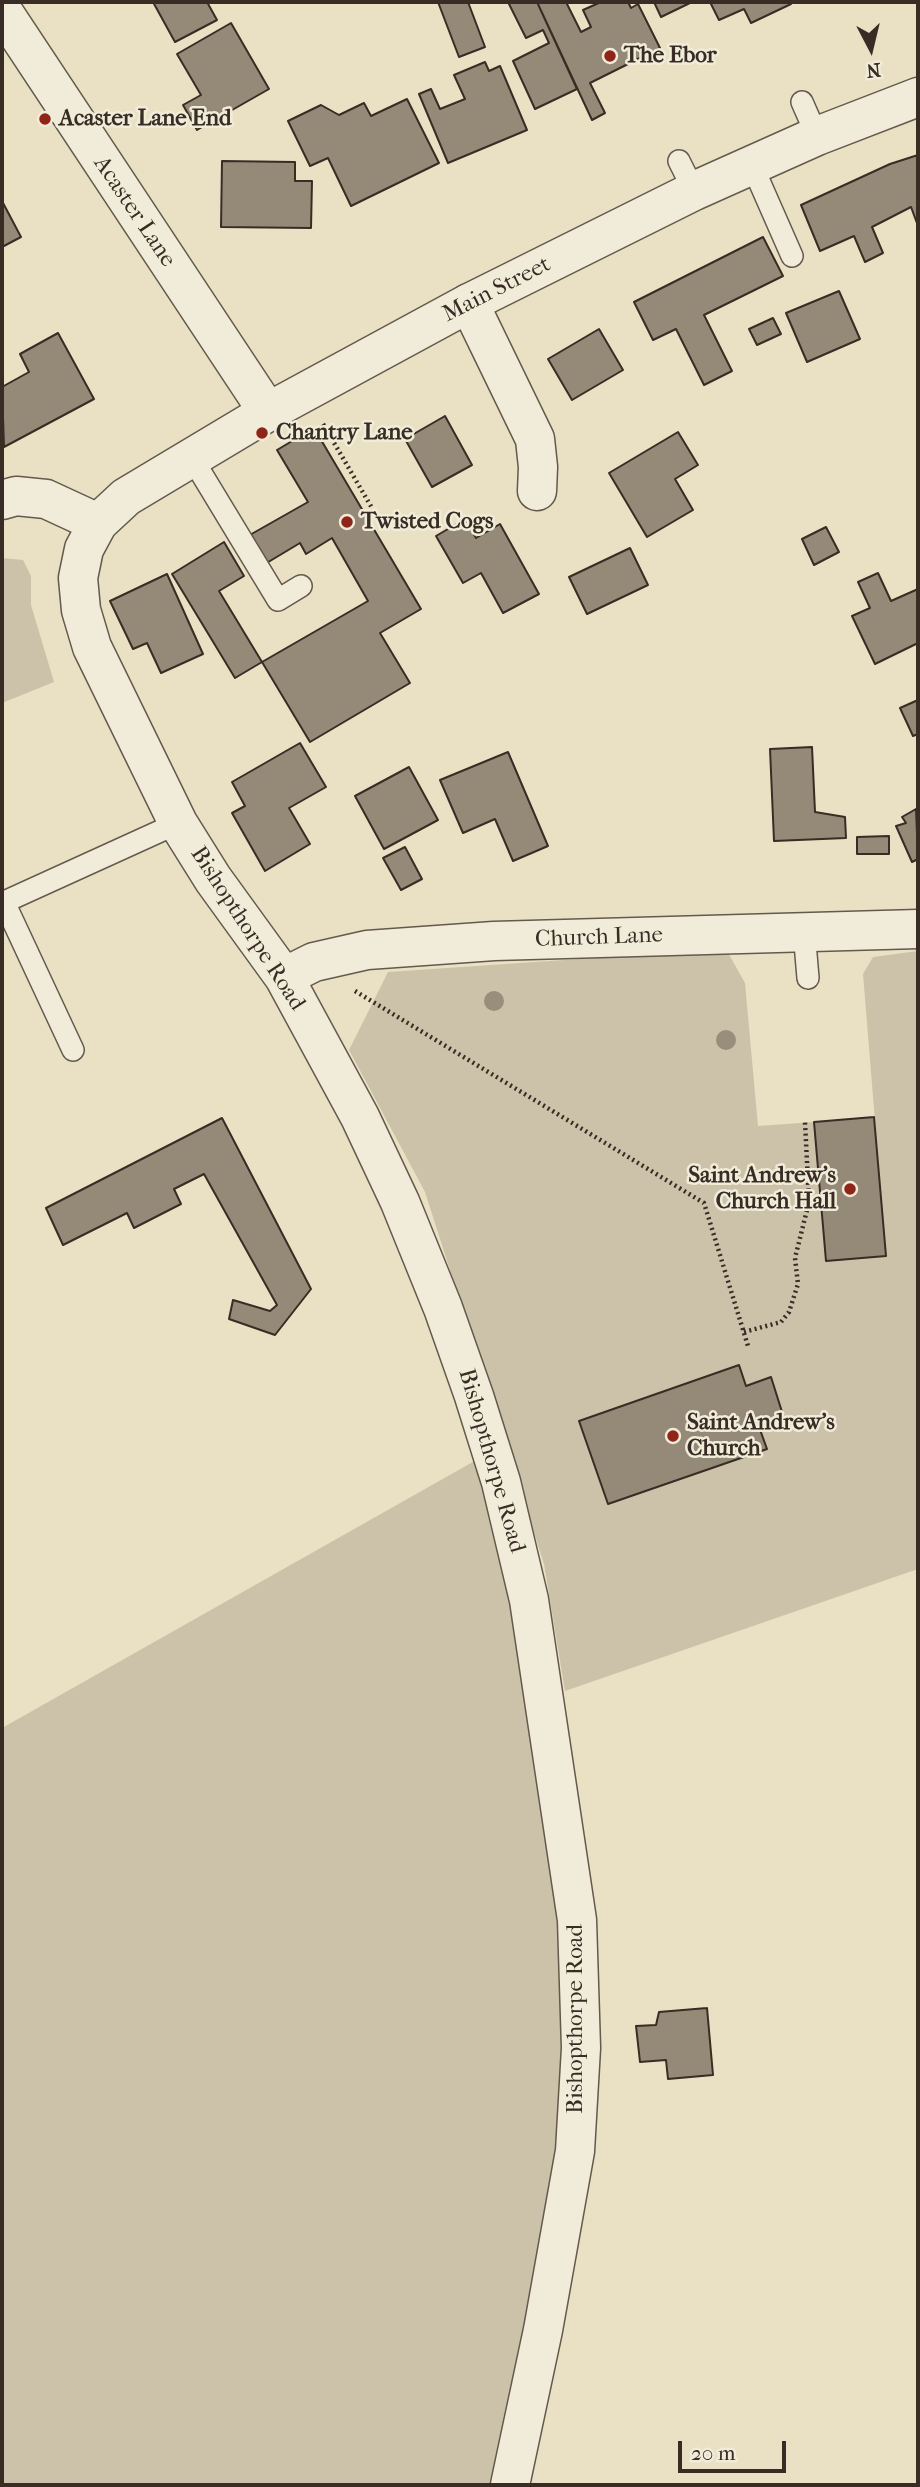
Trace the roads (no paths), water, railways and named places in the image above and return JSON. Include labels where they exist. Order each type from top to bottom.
[{"type":"street","name":"Acaster Lane","points":[[2,10],[268,412]]},
{"type":"street","name":"Main Street","points":[[98,523],[126,497],[268,412],[468,303],[687,176],[752,165],[817,136],[918,97]]},
{"type":"street","points":[[468,303],[535,439],[537,491]]},
{"type":"street","points":[[2,500],[16,496],[46,499],[98,523]]},
{"type":"street","name":"Bishopthorpe Road","points":[[98,523],[84,549],[78,578],[81,610],[92,647],[178,823],[213,879],[299,970],[443,1308],[501,1482],[529,1600],[577,1920],[581,2048],[575,2151],[543,2330],[510,2485]]},
{"type":"street","name":"Church Lane","points":[[299,970],[367,950],[494,941],[918,929]]},
{"type":"lane","points":[[802,102],[817,136]]},
{"type":"lane","points":[[752,165],[792,256]]},
{"type":"lane","points":[[192,458],[278,600],[301,586]]},
{"type":"lane","points":[[73,1050],[3,903],[178,823]]},
{"type":"lane","points":[[804,931],[808,978]]},
{"type":"place","name":"The Ebor","points":[[610,56]]},
{"type":"place","name":"Acaster Lane End","points":[[45,119]]},
{"type":"place","name":"Chantry Lane","points":[[262,433]]},
{"type":"place","name":"Twisted Cogs","points":[[347,522]]},
{"type":"place","name":"Saint Andrew's Church Hall","points":[[850,1189]]},
{"type":"place","name":"Saint Andrew's Church","points":[[673,1436]]}]
